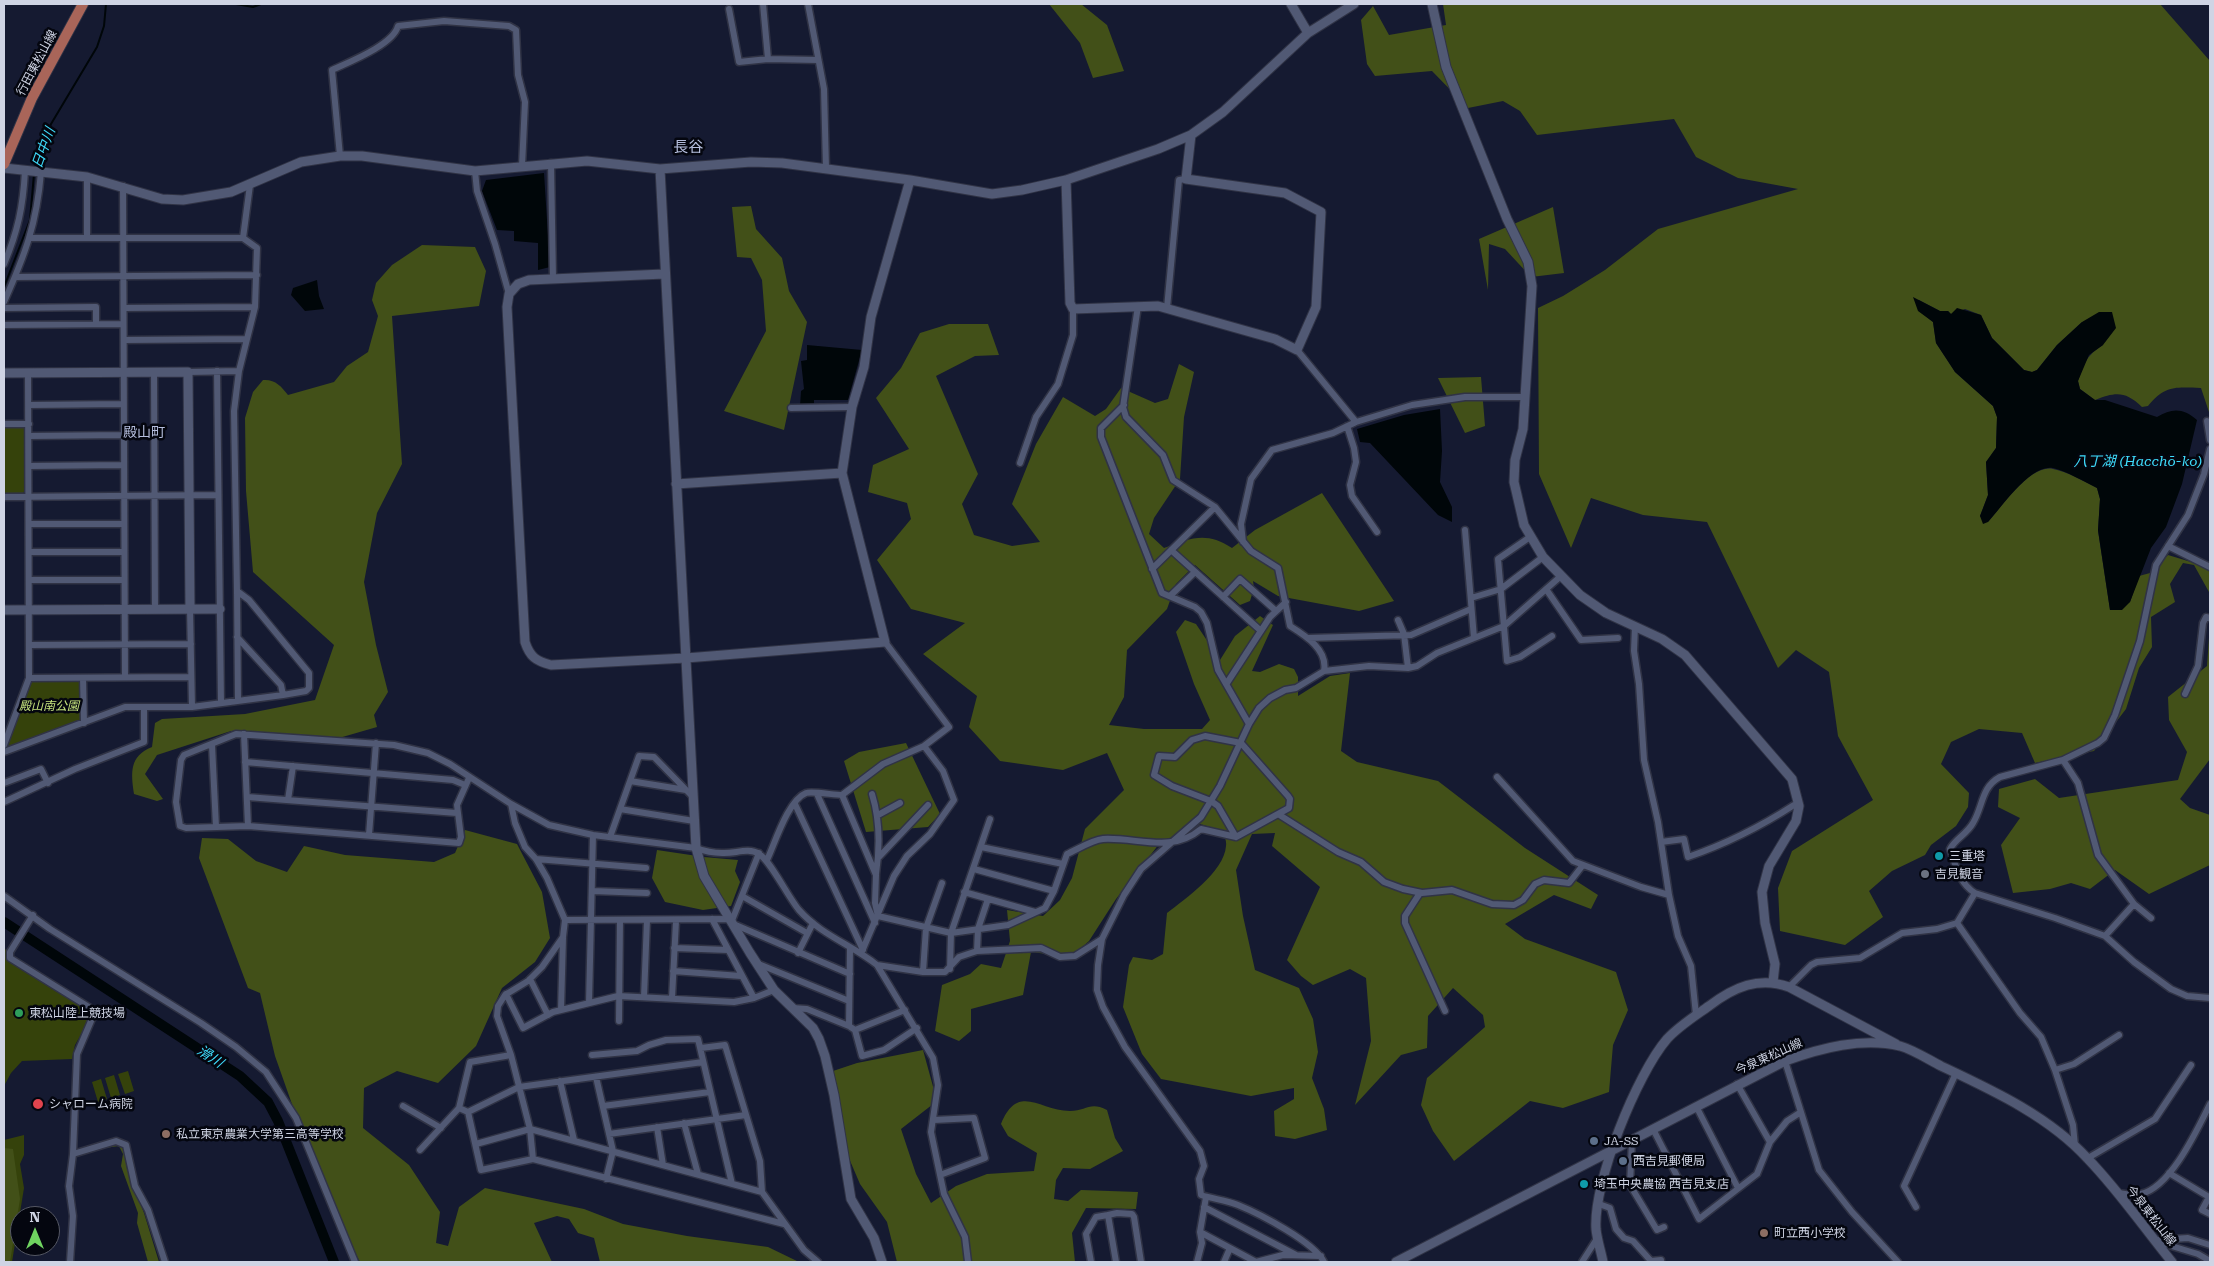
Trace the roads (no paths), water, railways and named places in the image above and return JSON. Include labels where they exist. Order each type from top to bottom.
[{"type":"main road","name":"行田東松山線","points":[[4,164],[32,98],[83,4]]},
{"type":"street","points":[[763,4],[768,59]]},
{"type":"street","points":[[808,4],[824,89],[826,168]]},
{"type":"street","points":[[1290,4],[1308,34]]},
{"type":"street","points":[[4,168],[87,177],[162,199],[183,200],[216,195],[250,185],[301,162],[340,156],[362,156],[475,171],[587,161],[660,169],[751,162],[782,163],[910,180],[992,194],[1022,190],[1066,180],[1158,149],[1191,135],[1223,112],[1308,34],[1354,4]]},
{"type":"street","points":[[1432,4],[1446,67],[1507,219],[1528,262],[1532,286],[1523,429],[1516,460],[1514,482],[1516,500],[1530,537],[1543,557],[1580,595],[1606,613],[1662,639],[1685,655],[1792,779],[1799,806],[1796,821],[1769,866],[1762,892],[1764,923],[1775,964],[1773,982]]},
{"type":"street","points":[[729,9],[740,62],[768,59],[818,60]]},
{"type":"street","points":[[340,156],[332,70],[359,58],[396,34],[398,26],[444,21],[509,26],[516,30],[518,75],[525,102],[522,166]]},
{"type":"street","points":[[1186,179],[1191,135]]},
{"type":"street","points":[[551,163],[554,278]]},
{"type":"street","points":[[660,169],[664,274],[696,848],[704,876],[774,990],[813,1028],[825,1056],[834,1095],[851,1199],[874,1238],[882,1262]]},
{"type":"street","points":[[4,264],[16,234],[23,206],[25,171]]},
{"type":"street","points":[[475,171],[477,191],[496,244],[509,294],[507,307],[509,374],[525,642],[528,651],[538,661],[551,665],[686,658],[885,642]]},
{"type":"street","points":[[4,302],[31,238],[39,204],[42,172]]},
{"type":"street","points":[[87,177],[87,237]]},
{"type":"street","points":[[1167,308],[1179,180],[1186,179],[1285,193],[1321,212],[1316,307],[1297,350]]},
{"type":"street","points":[[767,860],[781,828],[795,804],[807,792],[842,795],[883,764],[924,746],[949,728],[885,642],[842,473],[852,407],[864,367],[871,317],[910,180]]},
{"type":"street","points":[[1020,463],[1036,418],[1058,384],[1074,335],[1073,309],[1070,304],[1066,180]]},
{"type":"street","points":[[243,238],[250,185]]},
{"type":"street","points":[[123,186],[125,677]]},
{"type":"street","points":[[31,238],[243,238],[257,248],[255,307],[240,371],[234,411],[238,701]]},
{"type":"street","points":[[509,294],[518,284],[529,280],[664,274]]},
{"type":"street","points":[[15,277],[257,275]]},
{"type":"street","points":[[1138,306],[1124,405],[1126,417],[1163,454],[1173,480],[1215,507],[1251,551],[1278,568],[1290,626],[1308,638],[1326,662],[1324,671]]},
{"type":"street","points":[[1073,309],[1158,306],[1275,338],[1297,350],[1356,422]]},
{"type":"street","points":[[4,308],[96,307],[96,324]]},
{"type":"street","points":[[124,308],[255,307]]},
{"type":"street","points":[[4,325],[123,324]]},
{"type":"street","points":[[124,340],[247,339]]},
{"type":"street","points":[[217,371],[221,703]]},
{"type":"street","points":[[4,373],[240,371]]},
{"type":"street","points":[[154,372],[155,609]]},
{"type":"street","points":[[188,372],[192,707]]},
{"type":"street","points":[[4,745],[7,728],[29,678],[28,373]]},
{"type":"street","points":[[1242,542],[1241,524],[1251,478],[1272,450],[1333,433],[1356,422],[1412,405],[1464,396],[1525,396]]},
{"type":"street","points":[[29,405],[123,404]]},
{"type":"street","points":[[1124,405],[1101,428],[1102,437],[1130,515],[1162,593],[1195,607],[1202,612],[1207,623],[1218,670],[1241,713],[1250,724]]},
{"type":"street","points":[[791,408],[852,407]]},
{"type":"street","points":[[2207,421],[2210,440]]},
{"type":"street","points":[[4,424],[29,424]]},
{"type":"street","points":[[1347,426],[1356,462],[1350,485],[1352,496],[1377,532]]},
{"type":"street","points":[[29,436],[123,435]]},
{"type":"street","points":[[2210,449],[2207,473],[2188,515],[2156,565],[2140,641],[2108,730],[2098,743],[2063,760],[2000,777],[1986,788],[1974,823],[1950,849],[1958,874],[1966,888],[1974,893],[2055,918],[2105,936],[2171,989],[2187,996],[2210,998]]},
{"type":"street","points":[[29,466],[123,466]]},
{"type":"street","points":[[676,484],[842,473]]},
{"type":"street","points":[[4,497],[218,496]]},
{"type":"street","points":[[1152,569],[1215,507]]},
{"type":"street","points":[[29,524],[124,524]]},
{"type":"street","points":[[1465,530],[1474,638]]},
{"type":"street","points":[[1530,537],[1498,559],[1507,660],[1520,657],[1552,636]]},
{"type":"street","points":[[2168,546],[2210,567]]},
{"type":"street","points":[[1171,550],[1261,631]]},
{"type":"street","points":[[29,552],[124,552]]},
{"type":"street","points":[[1471,598],[1501,589],[1543,557]]},
{"type":"street","points":[[1170,596],[1195,572]]},
{"type":"street","points":[[1323,1259],[1292,1235],[1240,1206],[1214,1197],[1201,1195],[1199,1179],[1204,1166],[1200,1151],[1125,1047],[1103,1007],[1097,990],[1102,939],[1124,894],[1141,869],[1201,816],[1259,708],[1270,698],[1285,690],[1296,688],[1324,671],[1369,666],[1408,668],[1417,666],[1437,653],[1504,626],[1561,576]]},
{"type":"street","points":[[1223,597],[1240,579],[1276,611]]},
{"type":"street","points":[[29,580],[124,580]]},
{"type":"street","points":[[1546,588],[1581,640],[1618,638]]},
{"type":"street","points":[[4,752],[125,707],[192,707],[306,691],[309,688],[309,673],[249,600],[237,592]]},
{"type":"street","points":[[1226,683],[1261,631],[1276,611],[1286,602]]},
{"type":"street","points":[[4,610],[220,609]]},
{"type":"street","points":[[1308,638],[1411,635],[1471,609]]},
{"type":"street","points":[[2185,694],[2198,666],[2203,623],[2206,617],[2210,618]]},
{"type":"street","points":[[1398,620],[1404,634],[1408,668]]},
{"type":"street","points":[[1635,626],[1634,651],[1639,684],[1644,760],[1678,936],[1691,966],[1696,1015]]},
{"type":"street","points":[[237,637],[281,685],[283,695]]},
{"type":"street","points":[[30,645],[191,644]]},
{"type":"street","points":[[29,678],[191,677]]},
{"type":"street","points":[[83,678],[84,723]]},
{"type":"street","points":[[4,802],[75,769],[144,742],[144,708]]},
{"type":"street","points":[[469,778],[457,805],[462,837],[459,843],[248,826],[186,828],[180,826],[176,802],[181,760],[184,755],[236,734],[376,743],[428,753],[450,764],[469,778],[549,826],[610,838],[724,853],[750,850],[759,854],[767,860],[786,892],[812,922],[850,949],[864,952]]},
{"type":"street","points":[[244,734],[248,826]]},
{"type":"street","points":[[877,920],[951,933],[1008,925],[1045,908],[1054,891],[1067,854],[1101,839],[1128,840],[1152,845],[1190,838],[1201,829],[1236,836],[1289,808],[1290,800],[1241,743],[1205,736],[1192,740],[1174,757],[1159,756],[1154,775],[1172,786],[1211,800],[1218,806],[1236,836]]},
{"type":"street","points":[[369,835],[376,743]]},
{"type":"street","points":[[212,745],[216,826]]},
{"type":"street","points":[[864,952],[894,876],[907,856],[930,834],[954,800],[943,771],[924,746]]},
{"type":"street","points":[[610,838],[639,756],[654,757],[693,796]]},
{"type":"street","points":[[2063,760],[2078,783],[2098,854],[2134,904],[2151,918]]},
{"type":"street","points":[[245,762],[453,780],[465,786]]},
{"type":"street","points":[[288,800],[292,766]]},
{"type":"street","points":[[4,783],[42,769],[48,783]]},
{"type":"street","points":[[1497,776],[1573,861],[1641,887],[1669,895]]},
{"type":"street","points":[[630,782],[686,790]]},
{"type":"street","points":[[817,794],[877,920]]},
{"type":"street","points":[[872,794],[878,815],[879,857],[875,903],[877,920]]},
{"type":"street","points":[[842,795],[876,875]]},
{"type":"street","points":[[247,797],[457,813]]},
{"type":"street","points":[[878,815],[900,803]]},
{"type":"street","points":[[511,804],[515,823],[525,847],[536,859],[547,878],[565,920],[561,1010]]},
{"type":"street","points":[[795,804],[864,952],[877,965],[933,1058],[937,1074],[934,1120],[931,1132],[944,1194],[965,1237],[968,1262]]},
{"type":"street","points":[[879,857],[928,805]]},
{"type":"street","points":[[1661,842],[1684,839],[1688,857],[1720,846],[1768,822],[1794,805],[1799,806]]},
{"type":"street","points":[[620,809],[694,820]]},
{"type":"street","points":[[1278,814],[1338,852],[1361,862],[1384,882],[1420,893],[1452,890],[1492,904],[1514,905],[1523,900],[1535,884],[1544,880],[1570,883],[1584,865]]},
{"type":"street","points":[[950,969],[951,933],[990,819]]},
{"type":"street","points":[[589,1003],[593,835]]},
{"type":"street","points":[[981,847],[1063,864]]},
{"type":"street","points":[[730,921],[759,854]]},
{"type":"street","points":[[536,859],[646,868]]},
{"type":"street","points":[[974,869],[1054,891]]},
{"type":"street","points":[[923,972],[926,928],[942,883]]},
{"type":"street","points":[[592,891],[647,893]]},
{"type":"street","points":[[964,892],[1035,912]]},
{"type":"street","points":[[1420,893],[1405,916],[1405,922],[1445,1011]]},
{"type":"street","points":[[1789,987],[1811,964],[1860,958],[1902,933],[1938,929],[1957,923],[1974,893]]},
{"type":"street","points":[[4,896],[50,929],[201,1023],[236,1047],[266,1072],[296,1118],[355,1262]]},
{"type":"street","points":[[742,896],[807,933]]},
{"type":"street","points":[[977,951],[978,930],[988,899]]},
{"type":"street","points":[[2105,936],[2134,904]]},
{"type":"street","points":[[32,917],[13,947],[10,956],[12,960],[94,1012],[94,1017],[78,1046],[77,1054],[73,1154],[69,1186],[73,1216],[70,1262]]},
{"type":"street","points":[[565,920],[676,921],[712,919],[730,921],[850,974]]},
{"type":"street","points":[[712,919],[754,998]]},
{"type":"street","points":[[619,1020],[620,920]]},
{"type":"street","points":[[644,997],[647,920]]},
{"type":"street","points":[[672,998],[676,921]]},
{"type":"street","points":[[798,952],[812,922]]},
{"type":"street","points":[[1957,923],[2020,1013],[2041,1037],[2055,1070],[2073,1125],[2075,1146]]},
{"type":"street","points":[[533,1159],[530,1129],[511,1055],[497,1016],[498,1006],[506,994],[530,979],[542,967],[563,937]]},
{"type":"street","points":[[877,965],[923,972],[945,972],[950,969],[959,957],[977,951],[1041,948],[1060,957],[1075,956],[1102,939]]},
{"type":"street","points":[[674,948],[728,950]]},
{"type":"street","points":[[850,949],[849,1001],[852,1028],[862,1056],[884,1050],[916,1028]]},
{"type":"street","points":[[756,962],[849,1001]]},
{"type":"street","points":[[673,971],[741,976]]},
{"type":"street","points":[[530,979],[548,1015]]},
{"type":"street","points":[[1603,1262],[1596,1229],[1605,1170],[1646,1068],[1668,1038],[1720,997],[1745,984],[1773,982],[1789,987],[1901,1046]]},
{"type":"street","points":[[506,994],[523,1028],[561,1010],[618,996],[734,1002],[754,998],[774,990]]},
{"type":"street","points":[[792,1008],[806,1009],[852,1028],[905,1010]]},
{"type":"street","points":[[2055,1070],[2074,1064],[2119,1034]]},
{"type":"street","points":[[592,1055],[637,1051],[666,1040],[698,1039],[732,1184]]},
{"type":"street","points":[[701,1048],[725,1045],[760,1161],[762,1192],[804,1250],[818,1262]]},
{"type":"street","name":"今泉東松山線","points":[[1401,1262],[1737,1084],[1785,1061],[1816,1050],[1840,1045],[1901,1046],[2034,1114],[2088,1158],[2172,1262]]},
{"type":"street","points":[[420,1150],[459,1108],[470,1062],[511,1055]]},
{"type":"street","points":[[1785,1061],[1819,1170],[1852,1212],[1896,1261]]},
{"type":"street","points":[[468,1112],[519,1087],[703,1062]]},
{"type":"street","points":[[2088,1158],[2155,1119],[2191,1065]]},
{"type":"street","points":[[1916,1207],[1904,1186],[1956,1073]]},
{"type":"street","points":[[596,1077],[613,1151],[606,1179]]},
{"type":"street","points":[[560,1081],[574,1140]]},
{"type":"street","points":[[1737,1084],[1770,1142]]},
{"type":"street","points":[[602,1106],[710,1092]]},
{"type":"street","points":[[2118,1193],[2140,1194],[2159,1186],[2191,1140],[2210,1104]]},
{"type":"street","points":[[403,1106],[441,1128]]},
{"type":"street","points":[[1696,1106],[1738,1188]]},
{"type":"street","points":[[459,1108],[468,1112]]},
{"type":"street","points":[[468,1112],[481,1170],[533,1159],[784,1224]]},
{"type":"street","points":[[1653,1129],[1699,1219],[1757,1174],[1770,1142],[1787,1121],[1801,1112]]},
{"type":"street","points":[[609,1134],[746,1115]]},
{"type":"street","points":[[934,1120],[974,1118],[985,1158],[940,1175]]},
{"type":"street","points":[[684,1123],[698,1174]]},
{"type":"street","points":[[657,1127],[663,1165]]},
{"type":"street","points":[[476,1144],[530,1129],[762,1192]]},
{"type":"street","points":[[1632,1140],[1630,1185],[1657,1230],[1664,1227]]},
{"type":"street","points":[[73,1154],[116,1141],[126,1145],[135,1186],[148,1210],[165,1262]]},
{"type":"street","points":[[2169,1173],[2209,1196],[2202,1210],[2210,1214]]},
{"type":"street","points":[[1196,1262],[1202,1243],[1200,1232],[1206,1197]]},
{"type":"street","points":[[1599,1204],[1610,1208],[1616,1229],[1624,1238],[1633,1241],[1651,1260],[1661,1260]]},
{"type":"street","points":[[1204,1207],[1298,1256]]},
{"type":"street","points":[[1090,1262],[1086,1234],[1096,1217],[1117,1213],[1132,1214],[1134,1217],[1141,1262]]},
{"type":"street","points":[[1108,1215],[1116,1262]]},
{"type":"street","points":[[1200,1232],[1256,1262],[1283,1255],[1323,1259]]},
{"type":"street","points":[[1582,1262],[1598,1237]]},
{"type":"street","points":[[2154,1240],[2188,1238],[2210,1245]]},
{"type":"street","points":[[2154,1240],[2198,1254],[2210,1261]]},
{"type":"street","points":[[1224,1262],[1230,1248]]},
{"type":"water","points":[[544,173],[550,267],[538,270],[538,243],[514,241],[514,231],[497,230],[482,191],[486,180]]},
{"type":"water","points":[[317,280],[319,296],[324,309],[305,311],[291,295],[293,288]]},
{"type":"water","name":"八丁湖 (Hacchō-ko)","points":[[1913,297],[1940,311],[1948,311],[1951,314],[1957,308],[1981,315],[1992,338],[2024,370],[2032,372],[2037,370],[2057,345],[2082,322],[2099,312],[2112,312],[2116,328],[2103,345],[2089,355],[2078,381],[2080,389],[2095,400],[2105,400],[2157,417],[2168,412],[2182,411],[2197,420],[2182,484],[2166,527],[2151,548],[2130,602],[2122,610],[2110,610],[2098,530],[2100,499],[2097,488],[2058,469],[2044,469],[2026,479],[1988,522],[1983,524],[1980,516],[1988,495],[1986,462],[1996,448],[1997,417],[1993,406],[1955,372],[1936,343],[1933,322],[1918,311]]},
{"type":"water","points":[[807,345],[862,350],[848,400],[814,400],[814,405],[800,406],[801,391],[804,389],[801,361],[807,360]]},
{"type":"water","points":[[1440,409],[1442,451],[1440,482],[1452,507],[1452,522],[1438,515],[1370,443],[1360,442],[1357,429],[1404,415]]},
{"type":"waterway","name":"日中川","points":[[35,167],[51,124],[97,47],[104,26],[106,4]]},
{"type":"waterway","points":[[236,4],[253,7],[261,4]]},
{"type":"waterway","name":"日中川","points":[[4,287],[30,220],[34,174]]},
{"type":"waterway","name":"滑川","points":[[4,922],[240,1076],[268,1102],[278,1121],[334,1262]]},
{"type":"place","name":"三重塔","points":[[1939,856]]},
{"type":"place","name":"吉見観音","points":[[1925,874]]},
{"type":"place","name":"東松山陸上競技場","points":[[19,1013]]},
{"type":"place","name":"シャローム病院","points":[[38,1104]]},
{"type":"place","name":"私立東京農業大学第三高等学校","points":[[166,1134]]},
{"type":"place","name":"JA-SS","points":[[1594,1141]]},
{"type":"place","name":"西吉見郵便局","points":[[1623,1161]]},
{"type":"place","name":"埼玉中央農協 西吉見支店","points":[[1584,1184]]},
{"type":"place","name":"町立西小学校","points":[[1764,1233]]},
{"type":"district","name":"長谷","points":[[688,148]]},
{"type":"district","name":"殿山町","points":[[144,433]]},
{"type":"park label","name":"殿山南公園","points":[[49,706]]}]
